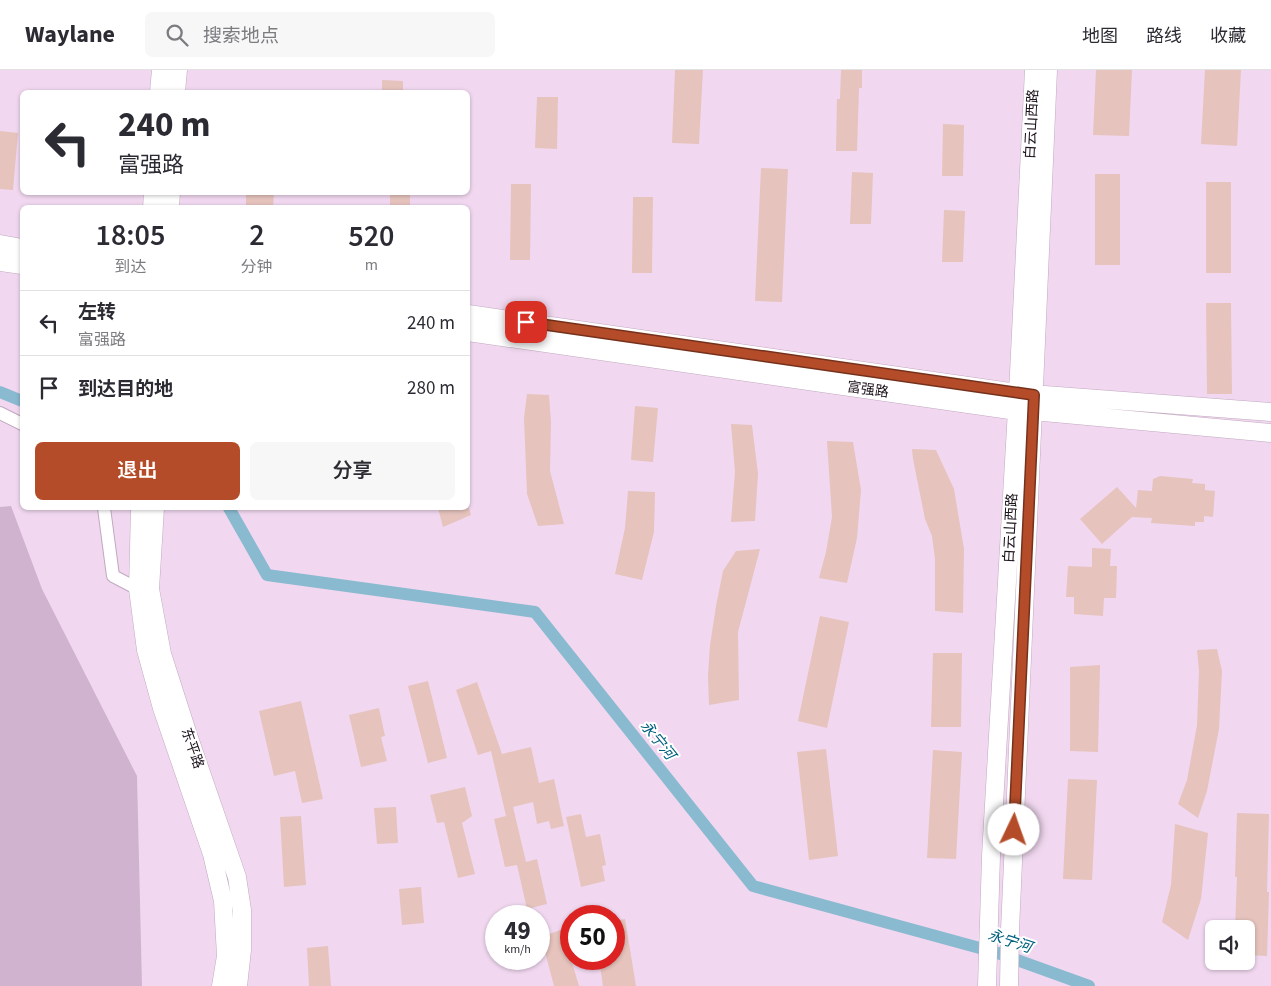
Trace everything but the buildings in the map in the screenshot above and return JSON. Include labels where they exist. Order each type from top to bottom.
[{"type":"main road","points":[[159,90],[161,70]]},
{"type":"main road","points":[[176,90],[178,70]]},
{"type":"main road","name":"白云山西路","points":[[1010,986],[1034,70]]},
{"type":"main road","name":"白云山西路","points":[[987,986],[991,856],[1026,402],[1048,70]]},
{"type":"main road","points":[[0,244],[20,248]]},
{"type":"main road","points":[[0,262],[20,265]]},
{"type":"main road","name":"富强路","points":[[470,314],[1026,402],[1271,412]]},
{"type":"main road","name":"富强路","points":[[470,332],[1271,433]]},
{"type":"main road","name":"东平路","points":[[140,510],[138,588],[146,650],[162,708],[212,854],[223,901],[226,956],[221,986]]},
{"type":"main road","name":"东平路","points":[[155,510],[150,590],[162,654],[237,877],[242,918],[242,950],[238,986]]},
{"type":"street","points":[[0,413],[20,423]]},
{"type":"street","points":[[104,510],[113,576],[138,588]]},
{"type":"shaded area","points":[[11,506],[42,589],[137,776],[142,986],[0,986],[0,507]]},
{"type":"waterway","name":"永宁河","points":[[0,392],[20,400]]},
{"type":"waterway","name":"永宁河","points":[[230,510],[267,575],[535,612],[753,886],[998,953],[1089,986]]},
{"type":"route","points":[[526,322],[1034,395],[1014,830]]}]
